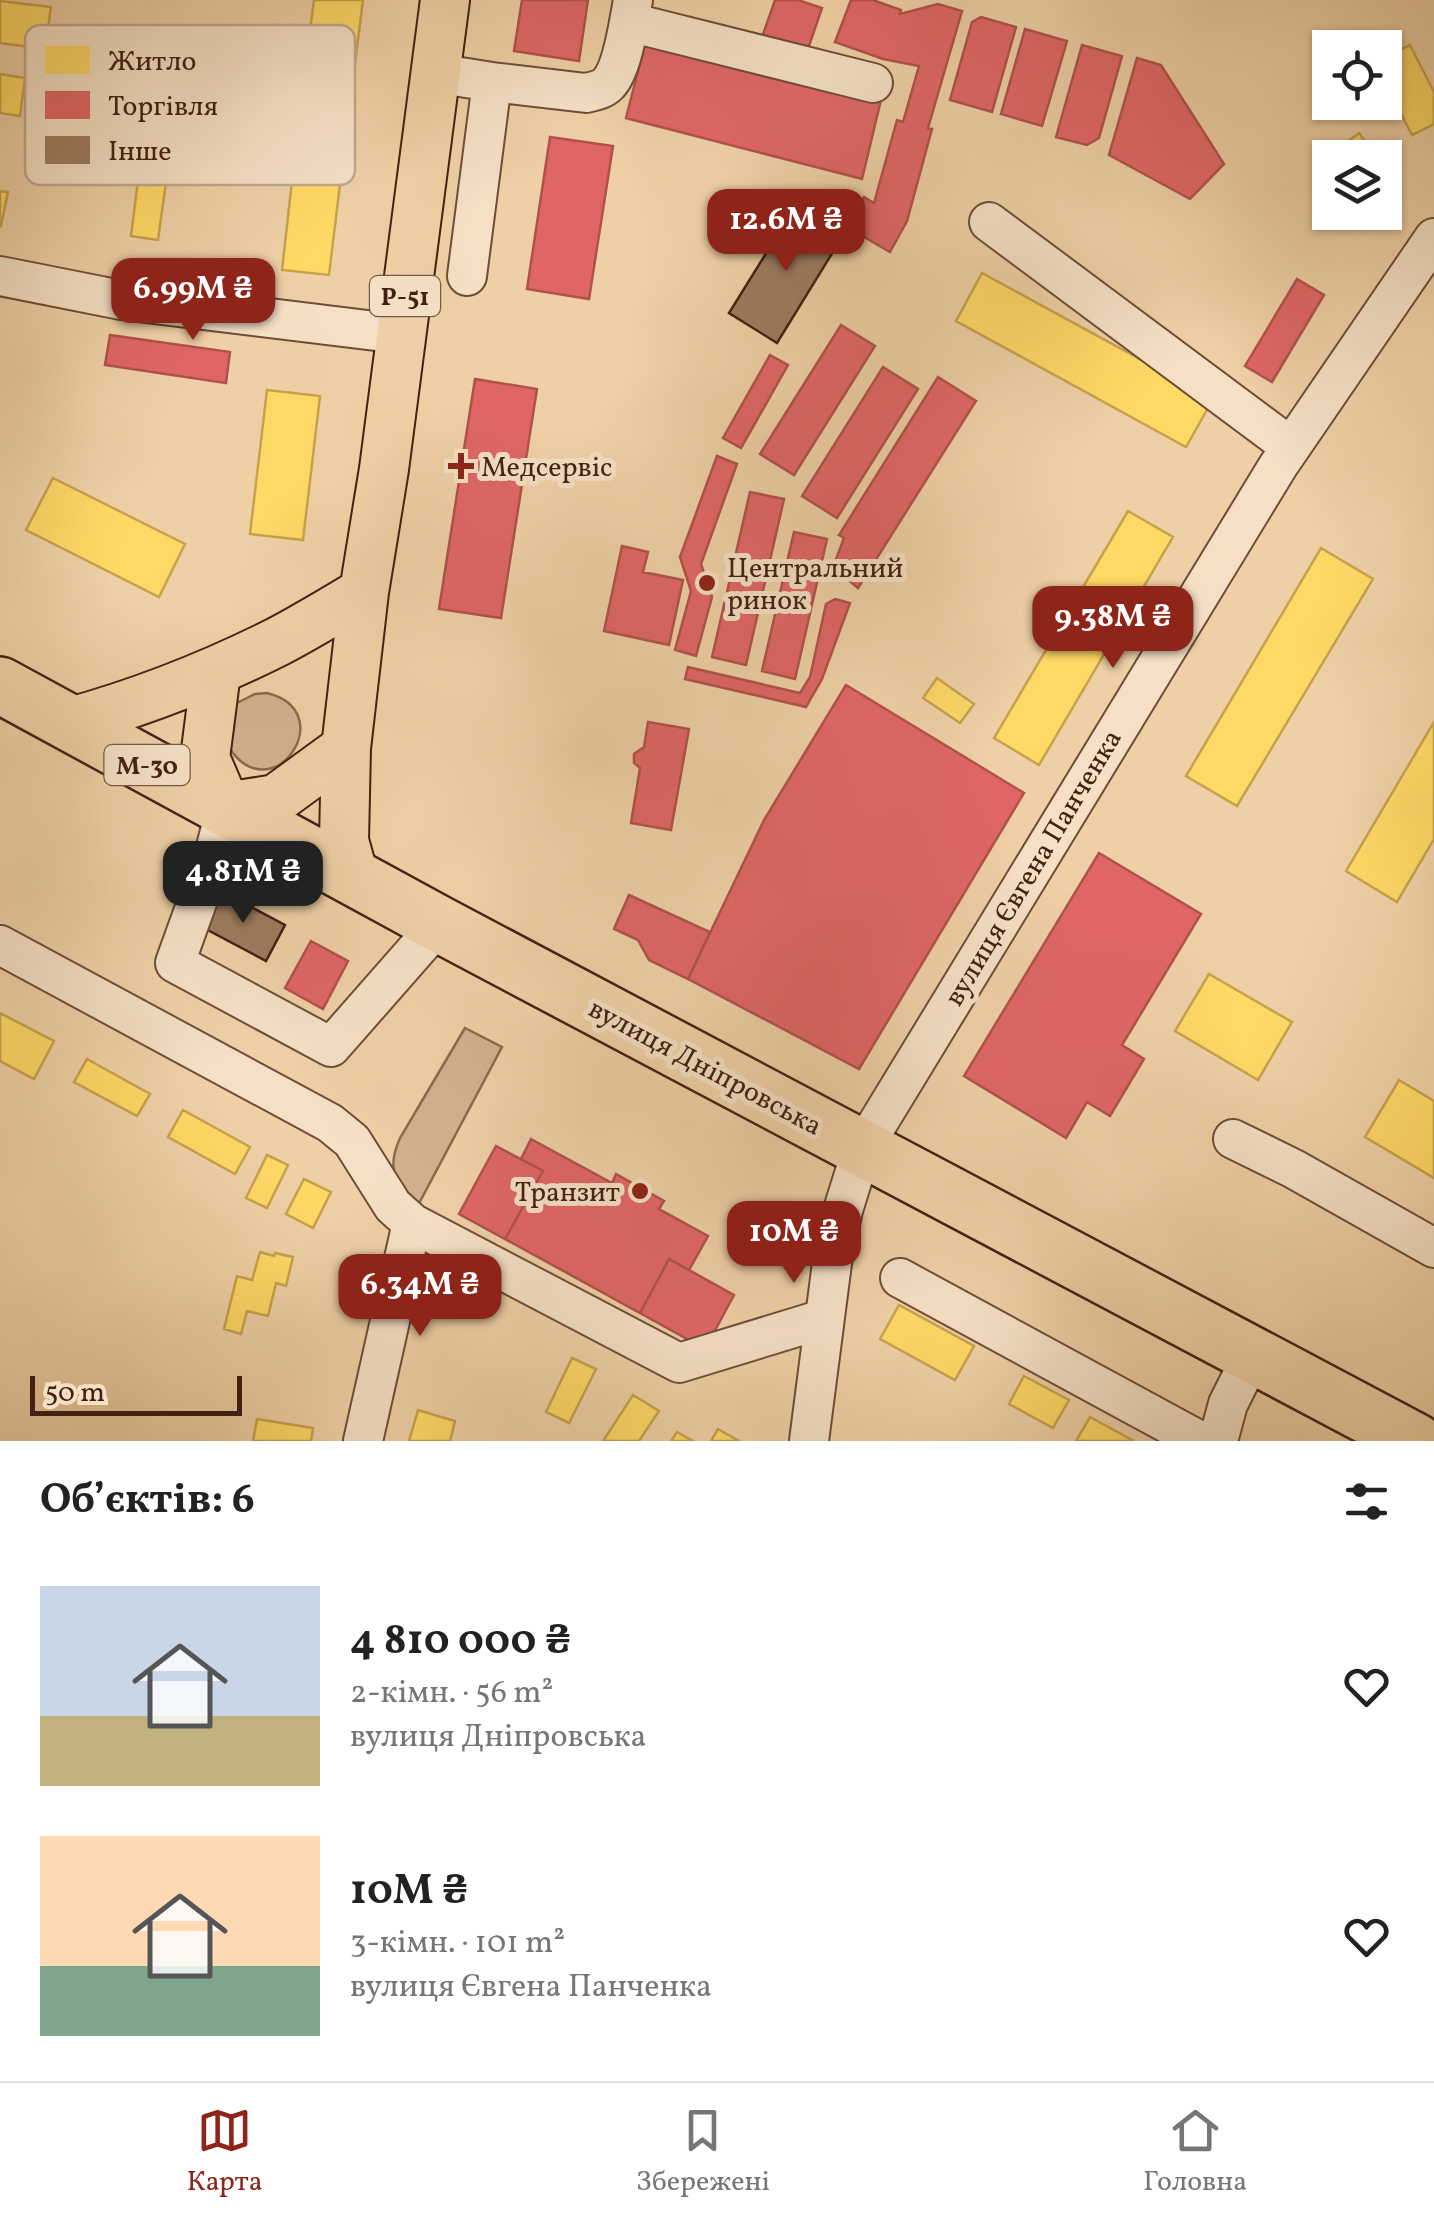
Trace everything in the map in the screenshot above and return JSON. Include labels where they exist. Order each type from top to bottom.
[{"type":"highway","name":"вулиця Дніпровська","points":[[0,685],[439,924],[1415,1441]]},
{"type":"main road","name":"Р-51","points":[[354,877],[344,841],[346,748],[445,0]]},
{"type":"main road","points":[[67,724],[123,708],[216,672],[364,592]]},
{"type":"main road","points":[[216,672],[204,758],[226,807],[276,799],[346,748]]},
{"type":"street","points":[[435,74],[586,92],[599,90],[616,71],[631,11],[873,84]]},
{"type":"street","points":[[467,276],[492,82]]},
{"type":"street","points":[[989,222],[1292,447]]},
{"type":"street","name":"вулиця Євгена Панченка","points":[[809,1441],[823,1319],[843,1210],[862,1148],[1292,447],[1434,238]]},
{"type":"street","points":[[0,276],[120,300],[400,334]]},
{"type":"street","points":[[226,807],[214,855],[175,963],[331,1047],[439,924]]},
{"type":"street","points":[[0,945],[330,1122],[352,1142],[393,1206],[412,1223],[679,1363],[823,1319]]},
{"type":"street","points":[[1233,1139],[1434,1248]]},
{"type":"street","points":[[364,1441],[412,1223]]},
{"type":"street","points":[[900,1278],[1200,1441]]},
{"type":"street","points":[[1218,1441],[1228,1404],[1253,1354]]},
{"type":"shaded area","points":[[267,693],[289,704],[299,719],[299,736],[292,753],[279,765],[263,769],[245,764],[228,746],[235,704]]},
{"type":"shaded area","points":[[465,1028],[502,1047],[416,1209],[395,1176],[396,1150]]},
{"type":"building: Житло","points":[[314,0],[363,0],[355,63],[355,25],[311,25]]},
{"type":"building: Житло","points":[[0,1],[51,7],[48,25],[25,25],[25,46],[0,43]]},
{"type":"building: Житло","points":[[1410,45],[1434,92],[1434,124],[1412,135],[1402,116],[1402,49]]},
{"type":"building: Житло","points":[[0,74],[25,78],[20,116],[0,113]]},
{"type":"building: Житло","points":[[137,185],[166,185],[158,240],[131,236]]},
{"type":"building: Житло","points":[[292,185],[340,185],[329,275],[282,270]]},
{"type":"building: Житло","points":[[0,191],[8,192],[1,226],[0,225]]},
{"type":"building: Житло","points":[[982,273],[1213,399],[1186,447],[956,321]]},
{"type":"building: Житло","points":[[267,390],[320,396],[303,540],[250,534]]},
{"type":"building: Житло","points":[[53,478],[185,544],[159,597],[26,530]]},
{"type":"building: Житло","points":[[1128,511],[1173,537],[1039,765],[994,738]]},
{"type":"building: Житло","points":[[1321,548],[1373,579],[1237,806],[1186,776]]},
{"type":"building: Житло","points":[[937,678],[974,704],[960,723],[923,698]]},
{"type":"building: Житло","points":[[1434,722],[1434,839],[1397,902],[1346,871]]},
{"type":"building: Житло","points":[[1209,974],[1292,1022],[1258,1080],[1175,1031]]},
{"type":"building: Житло","points":[[0,1013],[54,1041],[34,1079],[0,1061]]},
{"type":"building: Житло","points":[[87,1059],[150,1094],[137,1116],[74,1082]]},
{"type":"building: Житло","points":[[1399,1080],[1434,1101],[1434,1178],[1365,1137]]},
{"type":"building: Житло","points":[[183,1110],[250,1147],[235,1174],[168,1137]]},
{"type":"building: Житло","points":[[267,1155],[288,1165],[267,1208],[246,1198]]},
{"type":"building: Житло","points":[[304,1179],[331,1192],[313,1228],[286,1214]]},
{"type":"building: Житло","points":[[260,1252],[293,1257],[286,1286],[276,1283],[268,1316],[247,1311],[241,1334],[224,1329],[237,1276],[252,1280]]},
{"type":"building: Житло","points":[[899,1305],[974,1346],[955,1380],[880,1339]]},
{"type":"building: Житло","points":[[572,1358],[596,1369],[569,1423],[546,1412]]},
{"type":"building: Житло","points":[[1024,1376],[1069,1400],[1053,1428],[1009,1404]]},
{"type":"building: Житло","points":[[633,1395],[659,1411],[639,1441],[603,1441]]},
{"type":"building: Житло","points":[[418,1410],[455,1421],[450,1441],[409,1441]]},
{"type":"building: Житло","points":[[1090,1417],[1134,1441],[1076,1441]]},
{"type":"building: Житло","points":[[257,1419],[313,1428],[311,1441],[253,1441]]},
{"type":"building: Житло","points":[[718,1429],[739,1441],[711,1441]]},
{"type":"building: Житло","points":[[677,1432],[693,1441],[671,1441]]},
{"type":"building: Торгівля","points":[[522,0],[588,0],[579,61],[514,51]]},
{"type":"building: Торгівля","points":[[775,0],[798,0],[822,8],[808,49],[782,40],[778,53],[759,46]]},
{"type":"building: Торгівля","points":[[851,0],[873,0],[901,10],[900,14],[938,4],[962,11],[928,128],[932,129],[907,221],[890,252],[847,227],[864,197],[874,203],[897,120],[903,122],[919,66],[883,59],[835,42]]},
{"type":"building: Торгівля","points":[[981,17],[1016,27],[992,112],[950,100],[972,22]]},
{"type":"building: Торгівля","points":[[1025,29],[1067,41],[1042,126],[1001,114]]},
{"type":"building: Торгівля","points":[[646,40],[881,100],[862,179],[626,118]]},
{"type":"building: Торгівля","points":[[1082,45],[1122,56],[1099,138],[1087,145],[1056,137]]},
{"type":"building: Торгівля","points":[[1137,58],[1161,65],[1224,164],[1190,199],[1109,155]]},
{"type":"building: Торгівля","points":[[550,137],[613,146],[589,299],[527,289]]},
{"type":"building: Торгівля","points":[[1297,279],[1324,295],[1272,382],[1245,366]]},
{"type":"building: Торгівля","points":[[841,325],[875,346],[794,475],[760,454]]},
{"type":"building: Торгівля","points":[[110,335],[230,352],[226,383],[105,365]]},
{"type":"building: Торгівля","points":[[770,355],[788,365],[741,448],[723,438]]},
{"type":"building: Торгівля","points":[[883,367],[918,389],[837,518],[802,496]]},
{"type":"building: Торгівля","points":[[938,377],[976,401],[858,588],[833,567],[844,538],[839,535]]},
{"type":"building: Торгівля","points":[[475,379],[537,389],[501,618],[439,609]]},
{"type":"building: Торгівля","points":[[717,456],[737,464],[701,564],[712,597],[696,656],[675,650],[691,591],[680,557]]},
{"type":"building: Торгівля","points":[[750,492],[784,499],[746,665],[712,657]]},
{"type":"building: Торгівля","points":[[794,532],[827,539],[795,679],[762,671]]},
{"type":"building: Торгівля","points":[[622,546],[648,552],[643,572],[683,580],[669,645],[604,631]]},
{"type":"building: Торгівля","points":[[835,599],[850,603],[822,679],[806,707],[685,679],[688,667],[800,693],[810,677],[826,604]]},
{"type":"building: Торгівля","points":[[846,685],[1024,793],[859,1069],[688,979],[764,820]]},
{"type":"building: Торгівля","points":[[648,722],[689,729],[671,830],[631,823],[640,768],[634,763],[634,754],[644,747]]},
{"type":"building: Торгівля","points":[[1099,853],[1201,914],[1122,1045],[1144,1059],[1110,1116],[1087,1102],[1066,1138],[964,1076]]},
{"type":"building: Торгівля","points":[[629,895],[710,932],[688,979],[649,960],[638,940],[614,929]]},
{"type":"building: Торгівля","points":[[311,941],[348,961],[323,1009],[285,988]]},
{"type":"building: Торгівля","points":[[531,1139],[612,1183],[616,1174],[664,1201],[659,1209],[708,1236],[689,1270],[669,1259],[640,1313],[505,1239],[543,1171],[521,1159]]},
{"type":"building: Торгівля","points":[[496,1146],[543,1171],[505,1239],[459,1214]]},
{"type":"building: Торгівля","points":[[669,1259],[734,1295],[705,1349],[640,1313]]},
{"type":"building: Інше","points":[[796,205],[844,234],[777,343],[729,313]]},
{"type":"building: Інше","points":[[221,891],[285,925],[266,961],[202,927]]},
{"type":"place","name":"Медсервіс","points":[[461,466]]},
{"type":"place","name":"Центральний ринок","points":[[707,583]]},
{"type":"place","name":"Транзит","points":[[640,1191]]}]
